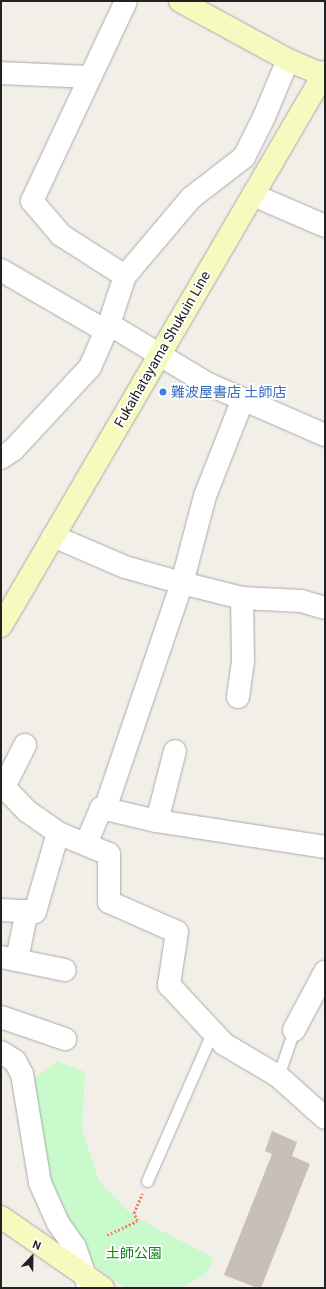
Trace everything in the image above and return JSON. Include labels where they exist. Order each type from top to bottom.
[{"type":"main road","points":[[180,1],[288,60],[324,74]]},
{"type":"main road","name":"Fukaihatayama Shukuin Line","points":[[1,626],[158,355],[324,74]]},
{"type":"main road","points":[[1,1217],[93,1284]]},
{"type":"street","points":[[125,276],[61,235],[32,201],[126,1]]},
{"type":"street","points":[[1,458],[13,450],[90,367],[107,328],[125,276],[191,198],[244,157],[264,117],[288,60]]},
{"type":"street","points":[[1,72],[90,77]]},
{"type":"street","points":[[253,195],[325,226]]},
{"type":"street","points":[[1,270],[158,355],[208,384],[325,435]]},
{"type":"street","points":[[105,809],[182,583],[205,496],[243,399]]},
{"type":"street","points":[[53,536],[125,567],[182,583],[242,598],[301,601],[325,608]]},
{"type":"street","points":[[238,697],[243,662],[242,598]]},
{"type":"street","points":[[25,745],[3,786],[27,811],[58,833],[109,854],[109,902],[177,932],[170,986],[212,1033],[224,1044],[278,1076],[325,1118]]},
{"type":"street","points":[[157,821],[174,751]]},
{"type":"street","points":[[86,844],[101,808],[157,821],[325,847]]},
{"type":"street","points":[[1,910],[35,912],[58,833]]},
{"type":"street","points":[[27,911],[9,958],[65,970]]},
{"type":"street","points":[[294,1030],[325,972]]},
{"type":"street","points":[[1,1017],[66,1039]]},
{"type":"street","points":[[1,1052],[15,1061],[22,1074],[42,1188],[58,1223],[75,1247],[93,1284]]},
{"type":"lane","points":[[278,1076],[294,1030]]},
{"type":"lane","points":[[148,1181],[212,1033]]},
{"type":"path","points":[[107,1235],[136,1221],[134,1213],[148,1181]]},
{"type":"green space","name":"土師公園","points":[[57,1061],[85,1072],[82,1129],[99,1181],[127,1210],[143,1221],[214,1258],[205,1275],[180,1288],[126,1288],[85,1259],[46,1183],[34,1079]]},
{"type":"building","points":[[272,1131],[297,1142],[292,1156],[310,1164],[261,1288],[257,1288],[224,1275],[272,1154],[265,1151]]},
{"type":"place","name":"難波屋書店 土師店","points":[[163,392]]}]
